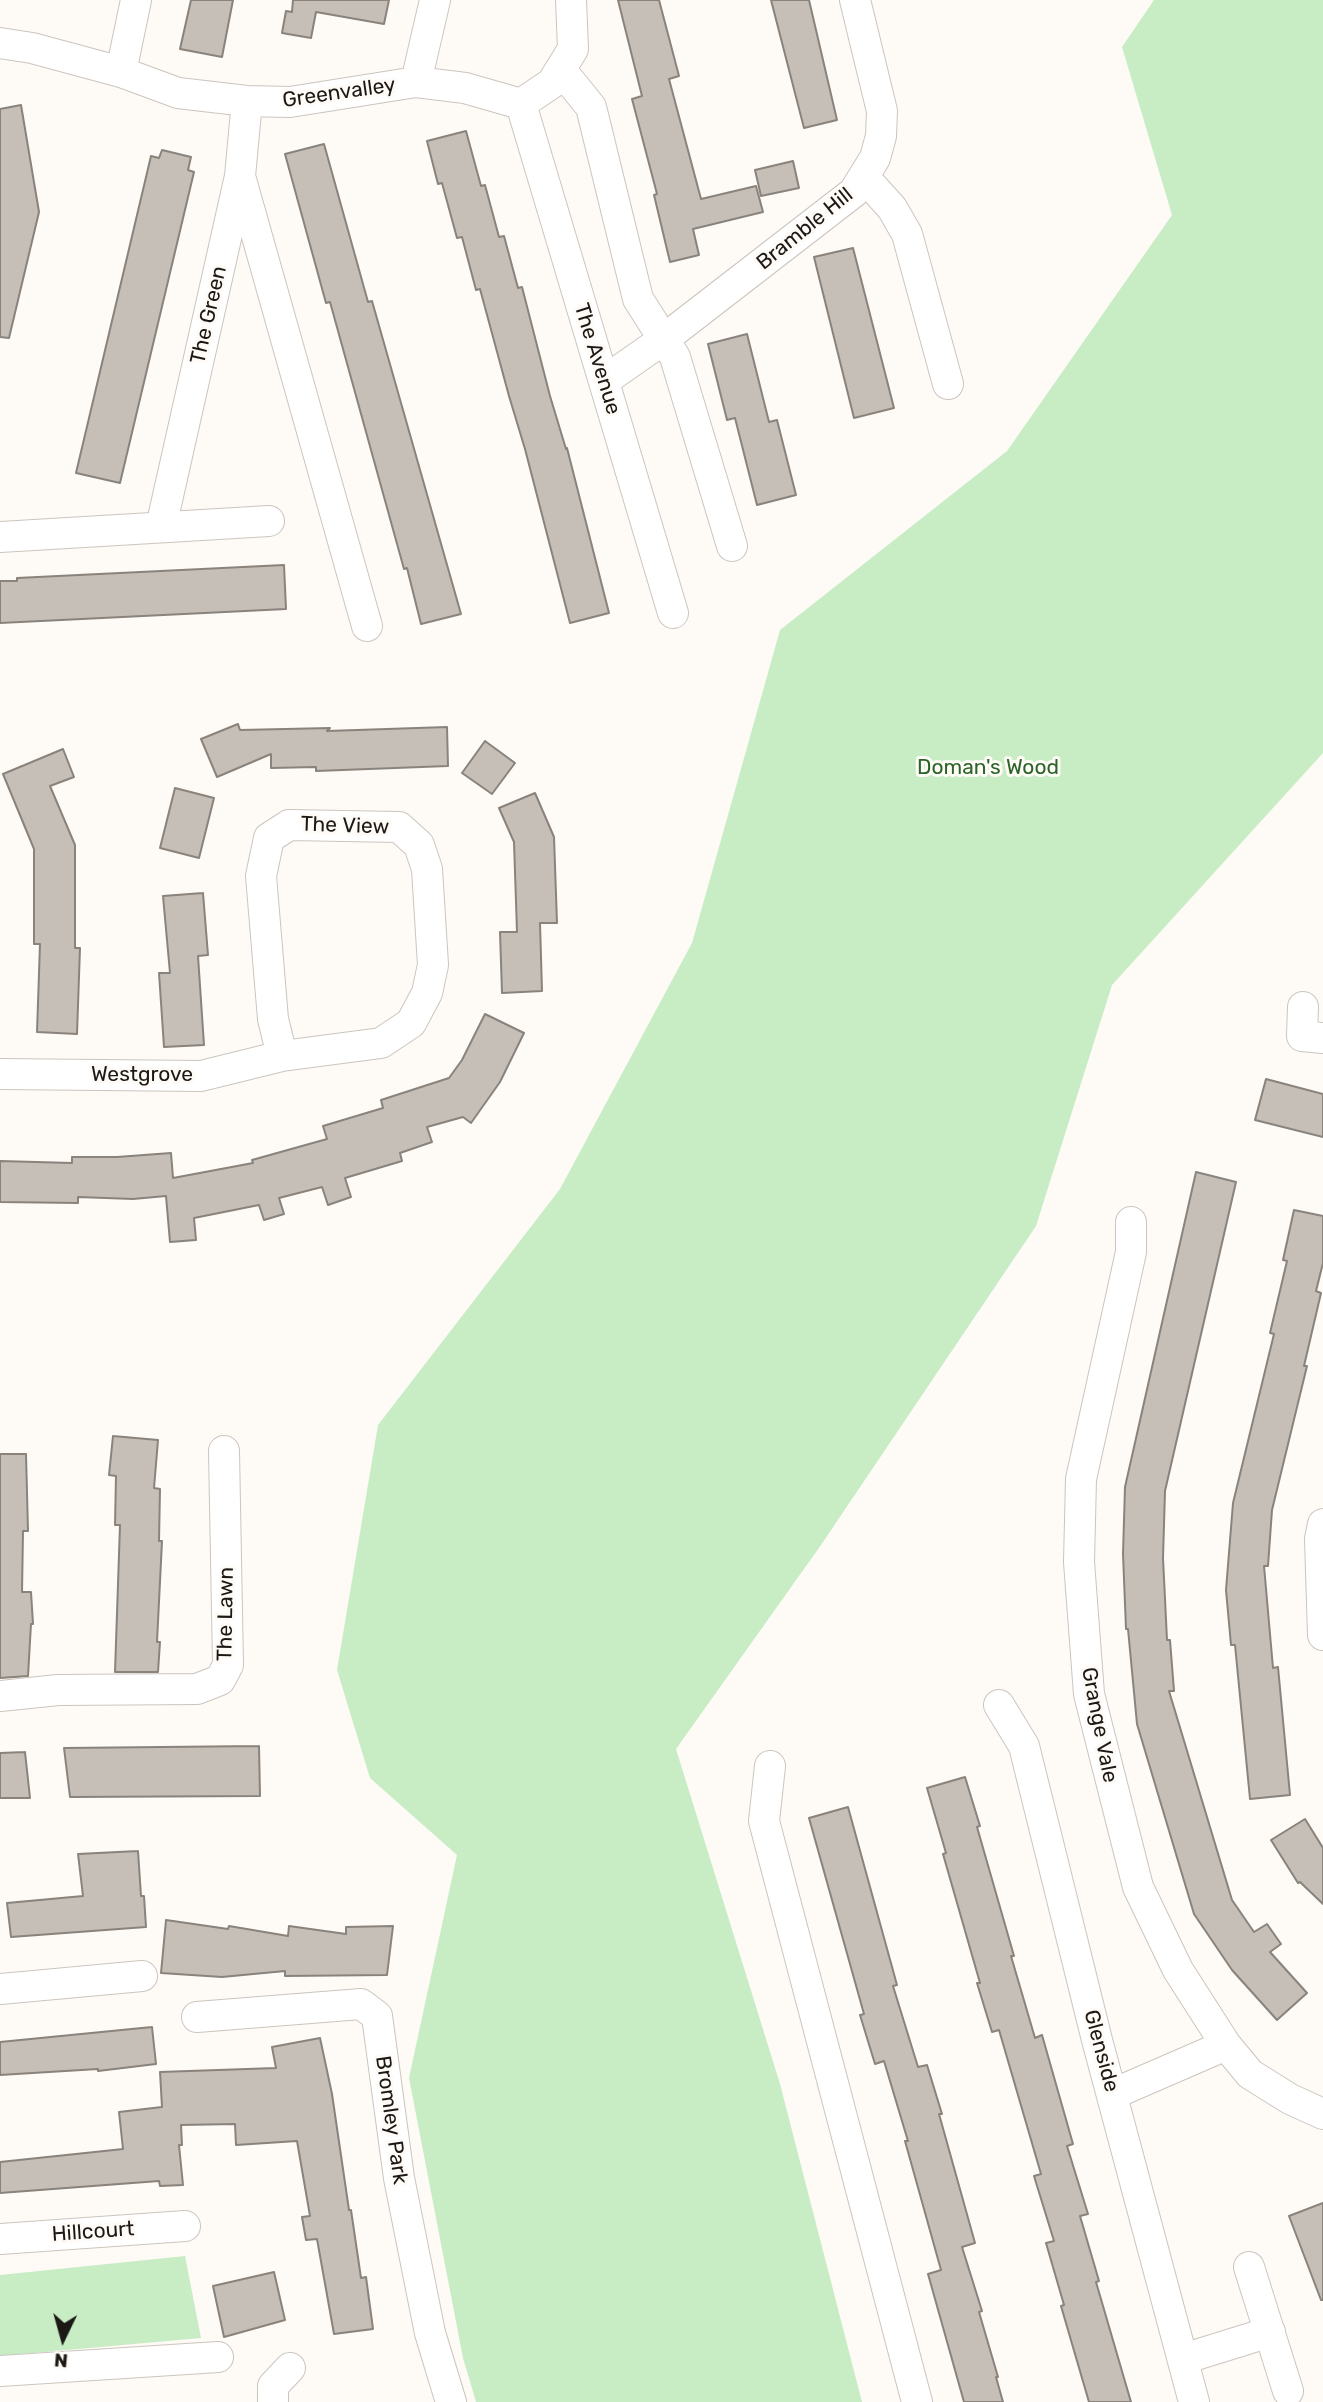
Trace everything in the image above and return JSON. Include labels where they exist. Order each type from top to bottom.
[{"type":"street","points":[[121,72],[136,0]]},
{"type":"street","points":[[416,82],[435,0]]},
{"type":"street","points":[[521,104],[552,83],[567,60],[571,0]]},
{"type":"street","name":"Bramble Hill","points":[[604,382],[664,340],[855,192],[876,158],[881,136],[882,111],[855,0]]},
{"type":"street","name":"Greenvalley","points":[[0,43],[32,48],[121,72],[178,93],[247,101],[290,102],[416,82],[465,88],[521,104]]},
{"type":"street","points":[[567,60],[591,107],[638,299],[676,357],[733,546]]},
{"type":"street","name":"The Green","points":[[161,527],[240,176],[247,101]]},
{"type":"street","name":"The Avenue","points":[[521,104],[673,613]]},
{"type":"street","points":[[240,176],[366,626]]},
{"type":"street","points":[[864,177],[892,208],[907,234],[948,384]]},
{"type":"street","points":[[0,537],[269,522]]},
{"type":"street","name":"The View","points":[[289,825],[399,827],[419,845],[427,869],[433,965],[427,993],[411,1023],[381,1043],[282,1056],[273,1019],[261,876],[269,838],[289,825]]},
{"type":"street","points":[[1303,1007],[1302,1036],[1323,1038]]},
{"type":"street","name":"Westgrove","points":[[0,1074],[201,1076],[282,1056]]},
{"type":"street","name":"Grange Vale","points":[[1131,1222],[1131,1252],[1081,1479],[1079,1562],[1089,1694],[1138,1887],[1178,1970],[1226,2045],[1250,2074],[1290,2099],[1323,2114]]},
{"type":"street","name":"The Lawn","points":[[0,1696],[58,1690],[197,1689],[220,1680],[228,1665],[224,1451]]},
{"type":"street","points":[[1323,1524],[1320,1539],[1323,1635]]},
{"type":"street","name":"Glenside","points":[[999,1705],[1024,1746],[1097,2040],[1194,2402]]},
{"type":"street","points":[[770,1766],[764,1821],[917,2402]]},
{"type":"street","points":[[0,1989],[142,1976]]},
{"type":"street","name":"Bromley Park","points":[[197,2017],[362,2004],[377,2016],[401,2191],[430,2333],[451,2402]]},
{"type":"street","points":[[1113,2094],[1226,2045]]},
{"type":"street","name":"Hillcourt","points":[[0,2239],[185,2226]]},
{"type":"street","points":[[1250,2267],[1289,2390]]},
{"type":"street","points":[[1183,2359],[1270,2332]]},
{"type":"street","points":[[0,2371],[218,2357]]},
{"type":"street","points":[[273,2402],[274,2385],[290,2368]]},
{"type":"green space","name":"Doman's Wood","points":[[1154,0],[1323,0],[1323,753],[1112,985],[1036,1226],[821,1545],[676,1749],[780,2084],[862,2402],[476,2402],[463,2358],[409,2078],[457,1855],[370,1778],[337,1670],[378,1425],[560,1189],[692,943],[780,630],[1007,451],[1172,215],[1122,47]]},
{"type":"green space","points":[[185,2256],[201,2338],[0,2356],[0,2275]]},
{"type":"building","points":[[191,0],[233,0],[222,57],[180,49]]},
{"type":"building","points":[[293,0],[389,0],[384,24],[316,12],[311,38],[282,33],[286,11],[292,12]]},
{"type":"building","points":[[618,0],[659,0],[679,76],[669,79],[701,199],[756,186],[763,212],[693,229],[699,255],[670,262],[654,195],[657,194],[632,99],[642,96]]},
{"type":"building","points":[[771,0],[809,0],[837,120],[804,128]]},
{"type":"building","points":[[21,105],[39,212],[9,338],[0,337],[0,109]]},
{"type":"building","points":[[466,131],[499,237],[504,236],[518,288],[522,287],[609,613],[570,623],[480,289],[476,290],[462,237],[457,238],[442,183],[438,184],[427,141]]},
{"type":"building","points":[[324,144],[368,302],[372,301],[461,614],[421,624],[407,568],[404,569],[330,302],[326,303],[285,154]]},
{"type":"building","points":[[162,150],[191,157],[188,170],[194,172],[120,483],[76,473],[151,156],[159,158]]},
{"type":"building","points":[[793,161],[799,188],[761,196],[755,170]]},
{"type":"building","points":[[853,248],[894,408],[854,418],[814,257]]},
{"type":"building","points":[[747,334],[769,422],[777,420],[796,495],[757,505],[735,418],[727,420],[708,344]]},
{"type":"building","points":[[284,565],[286,609],[0,623],[0,581]]},
{"type":"building","points":[[238,724],[240,730],[330,728],[327,731],[447,727],[448,766],[316,771],[316,767],[271,768],[271,754],[217,777],[201,739]]},
{"type":"building","points":[[485,741],[515,763],[492,794],[462,773]]},
{"type":"building","points":[[63,749],[74,777],[50,786],[75,845],[75,948],[80,948],[77,1034],[37,1032],[40,944],[34,944],[34,849],[3,774]]},
{"type":"building","points":[[175,788],[214,798],[199,858],[160,848]]},
{"type":"building","points":[[535,793],[554,837],[557,923],[540,923],[542,991],[502,993],[500,932],[517,932],[514,842],[499,808]]},
{"type":"building","points":[[203,893],[208,955],[198,956],[204,1045],[164,1047],[159,973],[170,973],[163,896]]},
{"type":"building","points":[[485,1014],[524,1033],[500,1082],[471,1123],[463,1117],[427,1127],[432,1142],[400,1153],[402,1161],[345,1178],[351,1197],[328,1205],[322,1187],[279,1198],[284,1214],[264,1220],[259,1205],[194,1218],[196,1240],[170,1242],[166,1196],[133,1199],[78,1197],[78,1203],[0,1202],[0,1161],[72,1163],[72,1157],[171,1153],[173,1178],[253,1163],[252,1160],[327,1139],[323,1126],[383,1108],[381,1100],[449,1078],[462,1060]]},
{"type":"building","points":[[1266,1079],[1323,1094],[1323,1137],[1255,1120]]},
{"type":"building","points":[[1196,1172],[1236,1182],[1165,1491],[1163,1558],[1167,1640],[1170,1640],[1174,1691],[1169,1691],[1232,1900],[1254,1932],[1267,1924],[1281,1944],[1270,1952],[1307,1993],[1277,2020],[1232,1970],[1194,1914],[1137,1724],[1126,1629],[1123,1554],[1125,1487]]},
{"type":"building","points":[[1294,1210],[1323,1216],[1323,1263],[1316,1291],[1321,1293],[1304,1366],[1307,1366],[1272,1510],[1268,1566],[1264,1566],[1273,1668],[1278,1667],[1290,1795],[1250,1799],[1235,1645],[1231,1645],[1226,1590],[1233,1503],[1274,1334],[1270,1333],[1287,1261],[1283,1260]]},
{"type":"building","points":[[113,1436],[158,1440],[154,1488],[160,1489],[159,1541],[162,1541],[158,1672],[115,1672],[120,1525],[115,1525],[116,1476],[109,1475]]},
{"type":"building","points":[[0,1454],[26,1454],[28,1531],[23,1531],[22,1592],[31,1592],[33,1624],[28,1676],[0,1678]]},
{"type":"building","points":[[259,1746],[260,1796],[70,1797],[64,1748]]},
{"type":"building","points":[[25,1752],[30,1798],[0,1798],[0,1753]]},
{"type":"building","points":[[965,1777],[1035,2038],[1042,2035],[1073,2144],[1067,2146],[1088,2214],[1080,2216],[1131,2402],[1089,2402],[1061,2306],[1064,2305],[1046,2243],[1054,2241],[1034,2176],[1041,2174],[999,2030],[992,2032],[977,1983],[980,1983],[927,1788]]},
{"type":"building","points":[[848,1807],[897,1985],[893,1986],[918,2067],[927,2065],[942,2114],[939,2114],[975,2243],[962,2247],[982,2311],[979,2312],[1003,2402],[964,2402],[928,2274],[941,2270],[905,2141],[908,2141],[884,2061],[875,2064],[860,2015],[864,2014],[809,1818]]},
{"type":"building","points":[[1305,1819],[1323,1848],[1323,1904],[1298,1883],[1271,1840]]},
{"type":"building","points":[[138,1851],[146,1927],[11,1937],[7,1903],[83,1896],[78,1854]]},
{"type":"building","points":[[166,1920],[228,1929],[229,1926],[288,1936],[289,1926],[346,1934],[346,1927],[393,1926],[387,1975],[285,1976],[285,1971],[222,1977],[161,1973]]},
{"type":"building","points":[[152,2027],[156,2064],[98,2071],[0,2075],[0,2042]]},
{"type":"building","points":[[320,2038],[332,2094],[361,2278],[366,2277],[373,2329],[334,2334],[317,2239],[306,2240],[302,2217],[310,2216],[297,2141],[236,2145],[235,2124],[181,2125],[182,2145],[179,2145],[183,2185],[160,2186],[159,2181],[0,2193],[0,2162],[123,2149],[119,2112],[162,2107],[160,2072],[276,2068],[272,2047]]},
{"type":"building","points":[[1323,2203],[1323,2300],[1321,2300],[1289,2216]]},
{"type":"building","points":[[274,2272],[285,2320],[224,2337],[213,2286]]}]
